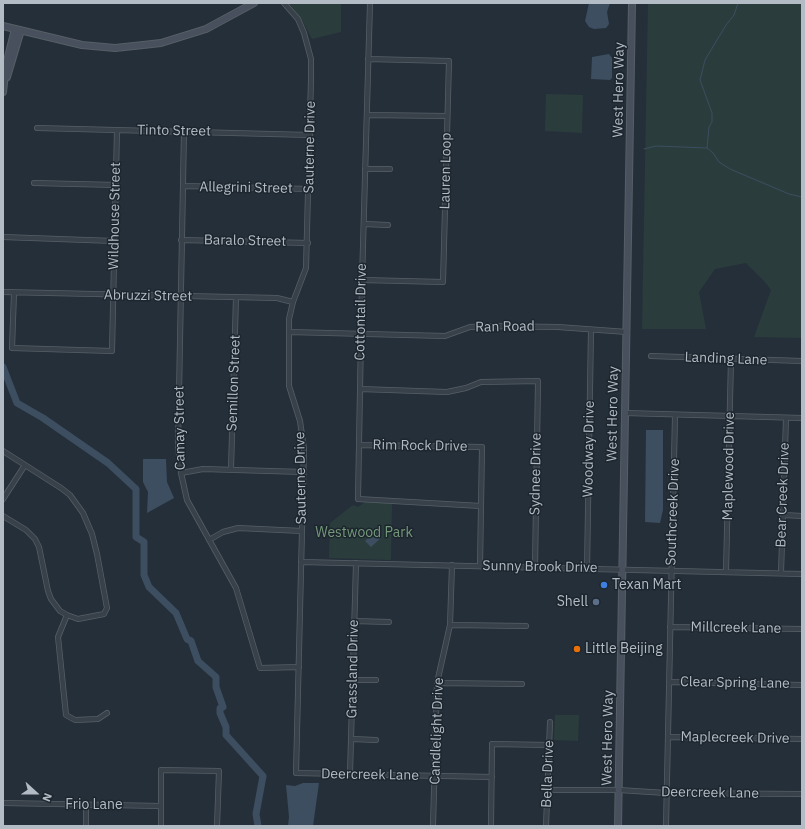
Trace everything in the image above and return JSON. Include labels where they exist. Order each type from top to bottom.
[{"type":"main road","points":[[3,26],[82,45],[114,48],[161,43],[206,29],[254,3]]},
{"type":"main road","name":"West Hero Way","points":[[618,826],[632,3]]},
{"type":"main road","points":[[3,92],[18,30]]},
{"type":"street","name":"Sauterne Drive","points":[[284,3],[298,19],[308,44],[311,59],[308,243],[306,268],[293,302],[289,319],[289,386],[300,421],[304,449],[296,773]]},
{"type":"street","name":"Cottontail Drive","points":[[370,3],[362,280],[358,499],[481,506]]},
{"type":"street","name":"Lauren Loop","points":[[362,280],[443,282],[449,61],[368,59]]},
{"type":"street","points":[[367,115],[447,116]]},
{"type":"street","name":"Tinto Street","points":[[37,128],[310,135]]},
{"type":"street","name":"Wildhouse Street","points":[[14,293],[12,348],[112,351],[117,130]]},
{"type":"street","name":"Camay Street","points":[[184,131],[178,446],[181,473],[187,500],[236,588],[260,668],[299,667]]},
{"type":"street","points":[[365,169],[390,169]]},
{"type":"street","points":[[34,183],[116,185]]},
{"type":"street","name":"Allegrini Street","points":[[184,186],[309,189]]},
{"type":"street","points":[[364,224],[388,225]]},
{"type":"street","points":[[3,237],[114,241]]},
{"type":"street","name":"Baralo Street","points":[[181,240],[308,243]]},
{"type":"street","name":"Abruzzi Street","points":[[3,292],[277,298],[293,302]]},
{"type":"street","name":"Semillon Street","points":[[231,469],[236,297]]},
{"type":"street","name":"Ran Road","points":[[289,332],[445,336],[470,327],[486,326],[627,332]]},
{"type":"street","name":"Woodway Drive","points":[[587,569],[591,330]]},
{"type":"street","name":"Landing Lane","points":[[651,356],[802,361]]},
{"type":"street","name":"Maplewood Drive","points":[[726,572],[731,359]]},
{"type":"street","name":"Sydnee Drive","points":[[360,389],[447,392],[466,388],[481,382],[538,382],[535,567]]},
{"type":"street","points":[[625,413],[802,418]]},
{"type":"street","name":"Southcreek Drive","points":[[666,826],[675,415]]},
{"type":"street","name":"Bear Creek Drive","points":[[781,573],[786,418]]},
{"type":"street","name":"Rim Rock Drive","points":[[359,446],[482,447],[480,566]]},
{"type":"street","points":[[3,451],[25,464],[70,495],[83,513],[92,534],[97,554],[106,611],[100,616],[78,619],[60,611],[51,599],[39,547],[35,539],[26,530],[3,516]]},
{"type":"street","points":[[3,499],[25,464]]},
{"type":"street","points":[[181,473],[202,469],[303,472]]},
{"type":"street","points":[[784,515],[802,516]]},
{"type":"street","points":[[209,540],[223,532],[238,528],[302,531]]},
{"type":"street","name":"Sunny Brook Drive","points":[[301,562],[802,574]]},
{"type":"street","name":"Grassland Drive","points":[[350,774],[356,563]]},
{"type":"street","name":"Candlelight Drive","points":[[433,826],[437,683],[450,625],[452,565]]},
{"type":"street","points":[[67,615],[58,637],[66,715],[74,720],[98,719],[107,713]]},
{"type":"street","points":[[354,621],[389,622]]},
{"type":"street","points":[[450,625],[526,626]]},
{"type":"street","name":"Millcreek Lane","points":[[670,627],[802,629]]},
{"type":"street","points":[[353,680],[376,680]]},
{"type":"street","name":"Clear Spring Lane","points":[[669,682],[802,684]]},
{"type":"street","points":[[437,683],[522,684]]},
{"type":"street","name":"Bella Drive","points":[[546,826],[550,722]]},
{"type":"street","name":"Maplecreek Drive","points":[[668,737],[802,739]]},
{"type":"street","points":[[352,739],[376,740]]},
{"type":"street","points":[[491,826],[492,744],[549,745]]},
{"type":"street","points":[[161,826],[161,770],[219,771],[217,826]]},
{"type":"street","name":"Deercreek Lane","points":[[296,773],[492,777]]},
{"type":"street","name":"Deercreek Lane","points":[[547,790],[802,794]]},
{"type":"street","name":"Frio Lane","points":[[3,803],[86,806],[161,806]]},
{"type":"street","points":[[86,806],[86,826]]},
{"type":"green space","points":[[289,3],[341,3],[341,32],[312,39],[302,20]]},
{"type":"green space","points":[[648,3],[802,3],[802,338],[754,337],[771,290],[746,263],[715,269],[699,292],[706,329],[642,329]]},
{"type":"green space","points":[[546,94],[583,95],[582,133],[545,131]]},
{"type":"green space","name":"Westwood Park","points":[[365,502],[392,503],[391,560],[329,558],[330,523],[353,505],[358,507]]},
{"type":"green space","points":[[555,715],[579,715],[578,741],[554,740]]},
{"type":"water","points":[[589,3],[610,3],[607,12],[609,24],[606,28],[594,29],[589,27],[585,21]]},
{"type":"water","points":[[609,54],[612,58],[612,78],[610,80],[591,79],[592,57]]},
{"type":"water","points":[[646,430],[663,430],[663,510],[660,523],[645,522]]},
{"type":"water","points":[[143,459],[166,459],[167,482],[174,498],[147,513],[148,492],[143,482]]},
{"type":"water","points":[[376,531],[382,537],[371,547],[365,541]]},
{"type":"water","points":[[303,783],[319,783],[313,826],[288,826],[289,817],[286,785],[295,786]]},
{"type":"waterway","points":[[738,3],[734,15],[726,25],[705,60],[700,80],[712,113],[712,122],[709,127],[707,148],[713,153],[719,162],[730,169],[789,194],[802,197]]},
{"type":"waterway","points":[[644,149],[656,146],[707,148]]},
{"type":"waterway","points":[[3,367],[17,403],[43,418],[108,463],[136,489],[136,537],[144,542],[144,575],[149,587],[176,613],[187,639],[191,641],[198,661],[216,677],[216,687],[223,707],[220,708],[220,713],[226,727],[226,735],[263,776],[256,814],[258,826]]},
{"type":"place","name":"Texan Mart","points":[[604,585]]},
{"type":"place","name":"Shell","points":[[596,602]]},
{"type":"place","name":"Little Beijing","points":[[577,649]]}]
